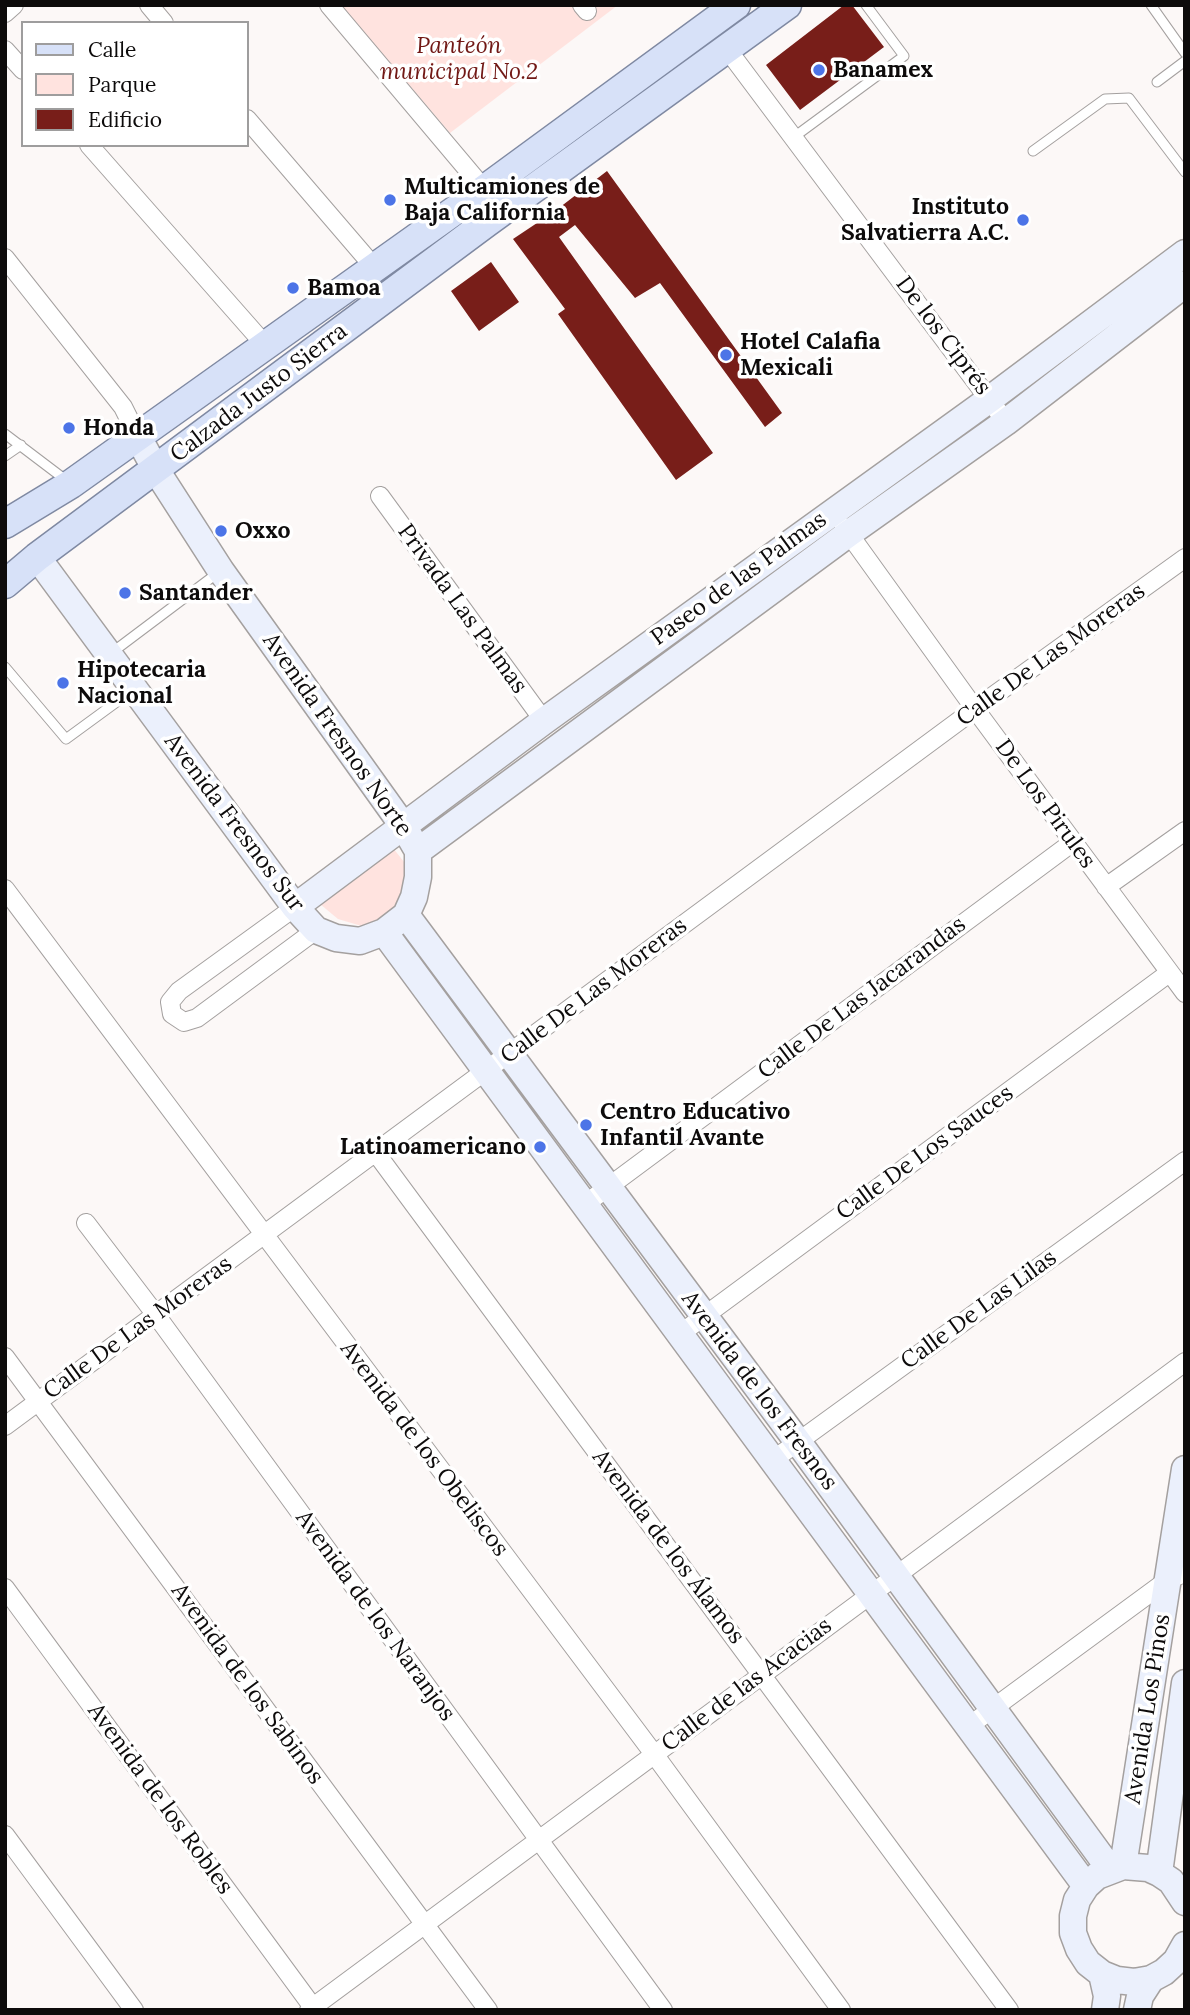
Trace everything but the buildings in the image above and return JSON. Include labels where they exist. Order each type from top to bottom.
[{"type":"main road","name":"Calzada Justo Sierra","points":[[5,524],[71,484],[485,189],[736,5]]},
{"type":"main road","name":"Calzada Justo Sierra","points":[[5,583],[502,212],[787,5]]},
{"type":"street","points":[[5,13],[15,5]]},
{"type":"street","points":[[149,5],[162,21]]},
{"type":"street","points":[[329,5],[502,212]]},
{"type":"street","name":"De los Ciprés","points":[[727,49],[1006,422]]},
{"type":"street","points":[[5,50],[21,67]]},
{"type":"street","points":[[248,120],[374,267]]},
{"type":"street","points":[[91,147],[265,346]]},
{"type":"street","name":"Paseo de las Palmas","points":[[295,906],[990,399],[1185,253]]},
{"type":"street","points":[[5,258],[123,407],[138,435]]},
{"type":"street","name":"Paseo de las Palmas","points":[[418,851],[848,534],[1006,422],[1185,284]]},
{"type":"street","name":"Avenida Fresnos Norte","points":[[138,435],[156,470],[221,571],[404,827],[418,851],[418,877],[414,898],[406,915]]},
{"type":"street","name":"Privada Las Palmas","points":[[380,496],[544,722]]},
{"type":"street","name":"De Los Pirules","points":[[833,511],[1185,993]]},
{"type":"street","name":"Avenida Fresnos Sur","points":[[37,558],[295,906],[316,930],[336,938],[360,941],[384,932]]},
{"type":"street","name":"Calle De Las Moreras","points":[[5,1426],[975,709],[1185,558]]},
{"type":"street","points":[[1106,887],[1185,831]]},
{"type":"street","name":"Calle De Las Jacarandas","points":[[584,1205],[1073,842]]},
{"type":"street","name":"Avenida de los Obeliscos","points":[[5,889],[654,1754],[841,2010]]},
{"type":"street","points":[[295,906],[179,991],[170,1002],[173,1014],[184,1022],[197,1018],[316,930]]},
{"type":"street","points":[[384,932],[406,915]]},
{"type":"street","name":"Avenida de los Fresnos","points":[[406,915],[993,1708],[1116,1867]]},
{"type":"street","name":"Avenida de los Fresnos","points":[[384,932],[1086,1886]]},
{"type":"street","name":"Calle De Los Sauces","points":[[680,1334],[1169,973]]},
{"type":"street","name":"Avenida de los Álamos","points":[[376,1153],[1009,2010]]},
{"type":"street","name":"Calle De Las Lilas","points":[[773,1460],[1185,1161]]},
{"type":"street","name":"Avenida de los Naranjos","points":[[86,1223],[663,2010]]},
{"type":"street","name":"Avenida de los Sabinos","points":[[5,1357],[488,2010]]},
{"type":"street","name":"Calle de las Acacias","points":[[312,2009],[1185,1362]]},
{"type":"street","name":"Avenida Los Pinos","points":[[1116,1867],[1177,1576],[1185,1469]]},
{"type":"street","points":[[969,1726],[1177,1576]]},
{"type":"street","name":"Avenida de los Robles","points":[[5,1588],[312,2009]]},
{"type":"street","name":"Avenida Los Pinos","points":[[1159,1872],[1185,1683]]},
{"type":"street","points":[[5,1835],[134,2010]]},
{"type":"street","points":[[1185,1902],[1171,1881],[1159,1872],[1147,1868],[1116,1867],[1097,1876],[1086,1886],[1077,1900],[1073,1916],[1073,1933],[1088,1964],[1117,1980],[1134,1982],[1151,1979],[1176,1961],[1185,1945]]},
{"type":"street","points":[[1102,1974],[1107,1996],[1105,2010]]},
{"type":"street","points":[[1137,2010],[1140,1996],[1151,1979]]},
{"type":"lane","points":[[794,138],[904,56],[866,5]]},
{"type":"lane","points":[[1151,5],[1185,53]]},
{"type":"lane","points":[[1157,82],[1185,61]]},
{"type":"lane","points":[[1033,151],[1105,99],[1129,97],[1185,172]]},
{"type":"lane","points":[[5,434],[71,484]]},
{"type":"lane","points":[[5,456],[21,446]]},
{"type":"lane","points":[[109,655],[221,571]]},
{"type":"lane","points":[[5,667],[66,739],[134,689]]},
{"type":"green space","name":"Panteón municipal No.2","points":[[341,5],[618,5],[450,133]]},
{"type":"green space","points":[[393,848],[408,867],[403,894],[394,909],[383,919],[365,927],[338,919],[320,904]]},
{"type":"place","name":"Banamex","points":[[819,70]]},
{"type":"place","name":"Multicamiones de Baja California","points":[[390,200]]},
{"type":"place","name":"Instituto Salvatierra A.C.","points":[[1023,220]]},
{"type":"place","name":"Bamoa","points":[[293,288]]},
{"type":"place","name":"Hotel Calafia Mexicali","points":[[726,355]]},
{"type":"place","name":"Honda","points":[[69,428]]},
{"type":"place","name":"Oxxo","points":[[221,531]]},
{"type":"place","name":"Santander","points":[[125,593]]},
{"type":"place","name":"Hipotecaria Nacional","points":[[63,683]]},
{"type":"place","name":"Centro Educativo Infantil Avante","points":[[586,1125]]},
{"type":"place","name":"Latinoamericano","points":[[540,1147]]}]
